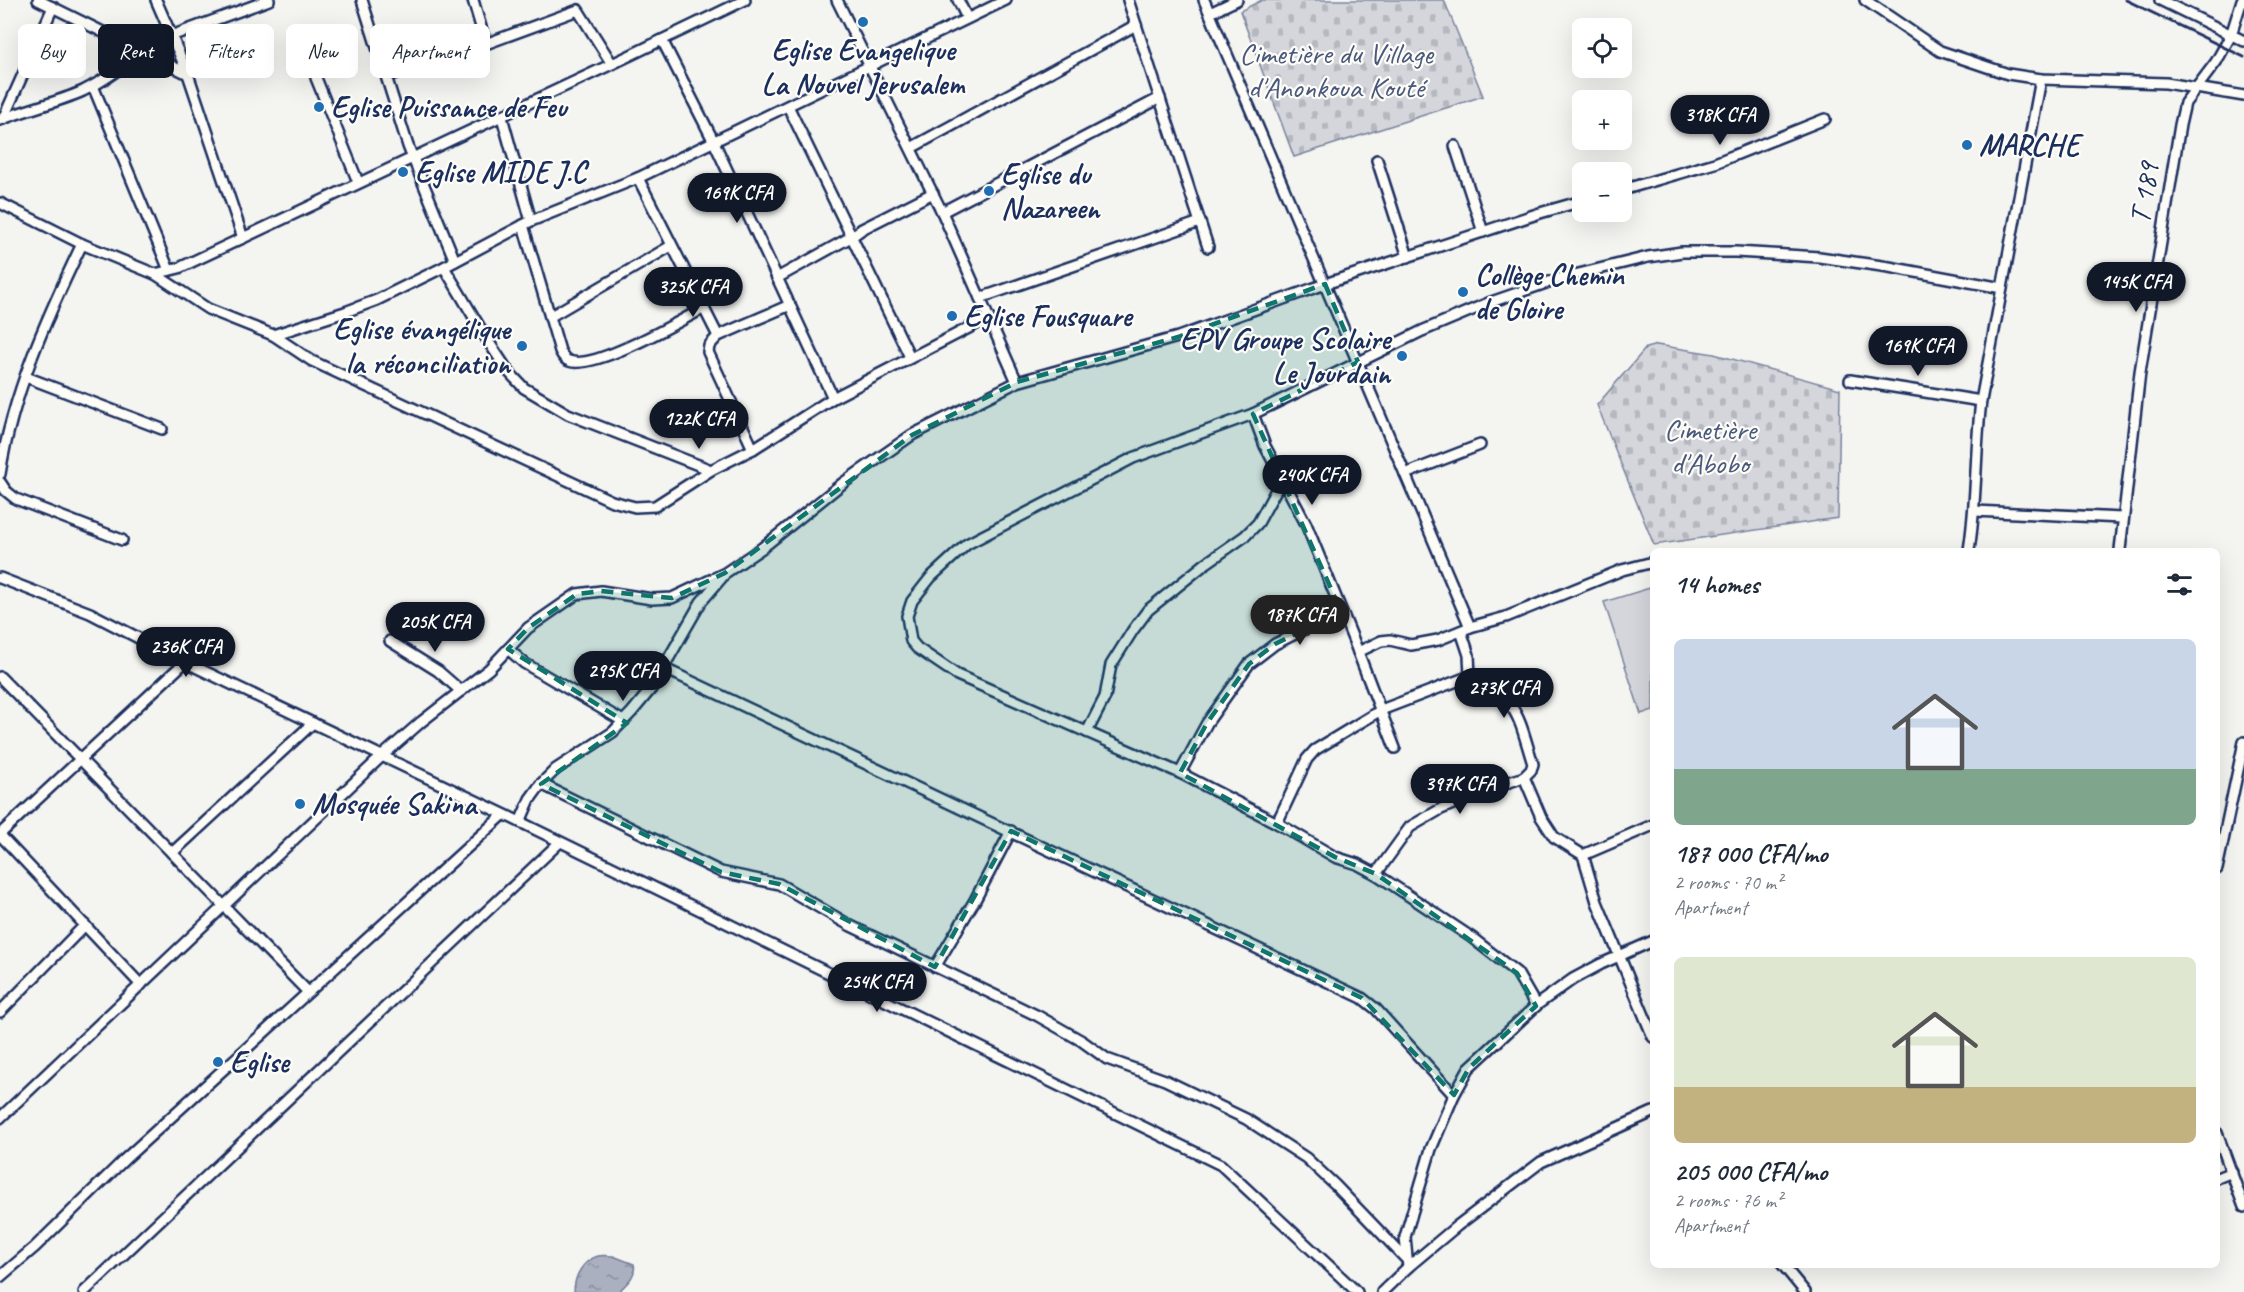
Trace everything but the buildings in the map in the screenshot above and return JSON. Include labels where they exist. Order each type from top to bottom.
[{"type":"street","points":[[38,0],[98,30]]},
{"type":"street","points":[[156,0],[166,24]]},
{"type":"street","points":[[174,32],[268,0]]},
{"type":"street","points":[[362,0],[370,24]]},
{"type":"street","points":[[473,0],[480,24]]},
{"type":"street","points":[[155,274],[179,268],[745,0]]},
{"type":"street","points":[[837,0],[942,212],[1017,382]]},
{"type":"street","points":[[958,0],[967,18]]},
{"type":"street","points":[[273,335],[377,300],[527,223],[638,178],[1005,0]]},
{"type":"street","points":[[1128,0],[1208,247]]},
{"type":"street","points":[[1204,0],[1405,474],[1466,629],[1470,676]]},
{"type":"street","points":[[1210,13],[1237,0]]},
{"type":"street","points":[[1865,0],[1940,51],[2008,74],[2041,79],[2166,83],[2244,96]]},
{"type":"street","points":[[2160,0],[2244,41]]},
{"type":"street","name":"T 189","points":[[2120,548],[2140,372],[2174,154],[2185,103],[2216,62],[2231,35],[2242,0]]},
{"type":"street","points":[[1,119],[53,7]]},
{"type":"street","points":[[490,43],[578,10],[612,64]]},
{"type":"street","points":[[910,148],[1136,25]]},
{"type":"street","points":[[662,40],[714,142],[833,398]]},
{"type":"street","points":[[174,42],[186,69]]},
{"type":"street","points":[[1,119],[81,92],[106,78]]},
{"type":"street","points":[[189,78],[243,238]]},
{"type":"street","points":[[316,78],[358,182]]},
{"type":"street","points":[[388,78],[412,156],[455,261]]},
{"type":"street","points":[[1970,548],[1975,511],[1976,439],[1981,401],[2041,79]]},
{"type":"street","points":[[93,86],[169,270]]},
{"type":"street","points":[[942,212],[1160,98]]},
{"type":"street","points":[[788,106],[910,357]]},
{"type":"street","points":[[502,117],[527,223],[563,357],[569,362],[583,362],[608,355],[654,336],[704,308]]},
{"type":"street","points":[[1632,187],[1715,163],[1825,119]]},
{"type":"street","points":[[1455,146],[1483,232]]},
{"type":"street","points":[[1377,160],[1407,257]]},
{"type":"street","points":[[638,178],[718,336]]},
{"type":"street","points":[[777,278],[851,237],[856,232],[933,193]]},
{"type":"street","points":[[0,203],[82,244],[155,274],[208,309],[273,335],[312,361],[612,501],[635,507],[656,506],[711,470],[753,449],[833,398],[988,318]]},
{"type":"street","points":[[0,1118],[381,757],[421,722],[489,669],[528,628],[577,594],[601,591],[652,598],[672,598],[725,573],[762,548],[843,483],[912,435],[1017,382],[1178,337],[1325,284],[1572,204]]},
{"type":"street","points":[[980,298],[1200,222]]},
{"type":"street","points":[[0,474],[5,438],[26,377],[52,307],[82,244]]},
{"type":"street","points":[[551,316],[671,246]]},
{"type":"street","points":[[1536,1006],[1517,973],[1471,937],[1376,874],[1357,864],[1335,857],[1180,773],[957,675],[910,640],[907,616],[912,601],[930,577],[967,544],[1133,458],[1253,414],[1422,331],[1521,291],[1558,279],[1648,257],[1682,252],[1736,252],[1819,257],[1889,267],[2002,288]]},
{"type":"street","points":[[444,267],[508,371],[525,388],[568,414],[711,470]]},
{"type":"street","points":[[753,449],[708,352],[709,346],[718,336],[790,304]]},
{"type":"street","points":[[26,377],[162,429]]},
{"type":"street","points":[[1850,380],[1981,401]]},
{"type":"street","points":[[1253,414],[1265,446],[1302,516],[1359,652],[1395,748]]},
{"type":"street","points":[[1405,474],[1479,445]]},
{"type":"street","points":[[1087,732],[1095,712],[1105,697],[1111,665],[1148,610],[1205,564],[1245,536],[1258,523],[1282,480]]},
{"type":"street","points":[[0,482],[16,499],[122,540]]},
{"type":"street","points":[[1975,511],[2122,518]]},
{"type":"street","points":[[1359,652],[1381,641],[1420,644],[1506,617],[1622,570],[1650,563]]},
{"type":"street","points":[[520,822],[530,799],[541,784],[556,769],[613,732],[651,689],[701,602],[725,573]]},
{"type":"street","points":[[0,579],[90,613],[185,662],[502,816],[520,822],[1221,1165],[1357,1292]]},
{"type":"street","points":[[1180,773],[1207,723],[1249,664],[1275,644],[1341,611]]},
{"type":"street","points":[[390,641],[438,671],[461,691]]},
{"type":"street","points":[[508,649],[524,663],[623,721]]},
{"type":"street","points":[[141,985],[0,835],[185,662]]},
{"type":"street","points":[[663,668],[1362,998],[1376,1009],[1454,1095]]},
{"type":"street","points":[[1276,823],[1307,759],[1315,750],[1381,710],[1470,676],[1512,704],[1533,764],[1531,770],[1524,777],[1478,792],[1441,808],[1410,827],[1376,874]]},
{"type":"street","points":[[0,677],[309,992]]},
{"type":"street","points":[[172,853],[313,723]]},
{"type":"street","points":[[2220,855],[2244,742]]},
{"type":"street","points":[[1524,777],[1541,817],[1554,837],[1583,855],[1597,902],[1650,1030]]},
{"type":"street","points":[[541,784],[721,872],[779,884],[851,926],[1038,1016],[1082,1041],[1107,1059],[1165,1080],[1246,1119],[1306,1158],[1335,1185],[1407,1263]]},
{"type":"street","points":[[0,1277],[35,1247],[125,1159],[502,816]]},
{"type":"street","points":[[1583,855],[1650,826]]},
{"type":"street","points":[[935,968],[975,900],[1011,831]]},
{"type":"street","points":[[84,1292],[559,843]]},
{"type":"street","points":[[0,1011],[85,925]]},
{"type":"street","points":[[1407,1263],[1405,1237],[1431,1149],[1454,1095],[1469,1068],[1536,1006],[1573,979],[1650,942]]},
{"type":"street","points":[[1382,1292],[1407,1263],[1541,1162],[1650,1113]]},
{"type":"street","points":[[2220,1141],[2244,1207]]},
{"type":"street","points":[[2220,1177],[2232,1172]]},
{"type":"street","points":[[1785,1268],[1805,1292]]},
{"type":"highlighted area","points":[[1325,284],[1358,362],[1253,414],[1341,611],[1275,644],[1249,664],[1207,723],[1180,773],[1335,857],[1376,874],[1517,973],[1536,1006],[1469,1068],[1454,1095],[1362,998],[1011,831],[935,967],[779,884],[721,872],[541,784],[627,723],[508,649],[528,628],[577,594],[601,591],[672,598],[725,573],[912,435],[1017,382],[1178,337]]},
{"type":"green space","name":"Cimetière du Village d'Anonkoua Kouté","points":[[1262,0],[1444,0],[1483,96],[1294,157],[1240,11]]},
{"type":"green space","name":"Cimetière d'Abobo","points":[[1657,345],[1714,354],[1840,389],[1838,518],[1654,545],[1597,405],[1646,348]]},
{"type":"green space","points":[[1650,588],[1650,711],[1641,714],[1604,602]]},
{"type":"water","points":[[598,1256],[613,1256],[634,1264],[635,1268],[632,1276],[618,1292],[574,1292],[577,1275],[583,1266]]},
{"type":"railway","points":[[2126,0],[2244,57]]},
{"type":"place","name":"Eglise Evangelique La Nouvel Jerusalem","points":[[863,22]]},
{"type":"place","name":"Eglise Puissance de Feu","points":[[319,107]]},
{"type":"place","name":"MARCHE","points":[[1967,145]]},
{"type":"place","name":"Eglise MIDE J.C","points":[[403,172]]},
{"type":"place","name":"Eglise du Nazareen","points":[[989,191]]},
{"type":"place","name":"Collège Chemin de Gloire","points":[[1463,292]]},
{"type":"place","name":"Eglise Fousquare","points":[[952,316]]},
{"type":"place","name":"Eglise évangélique la réconciliation","points":[[522,346]]},
{"type":"place","name":"EPV Groupe Scolaire Le Jourdain","points":[[1402,356]]},
{"type":"place","name":"Mosquée Sakina","points":[[300,804]]},
{"type":"place","name":"Eglise","points":[[218,1062]]}]
